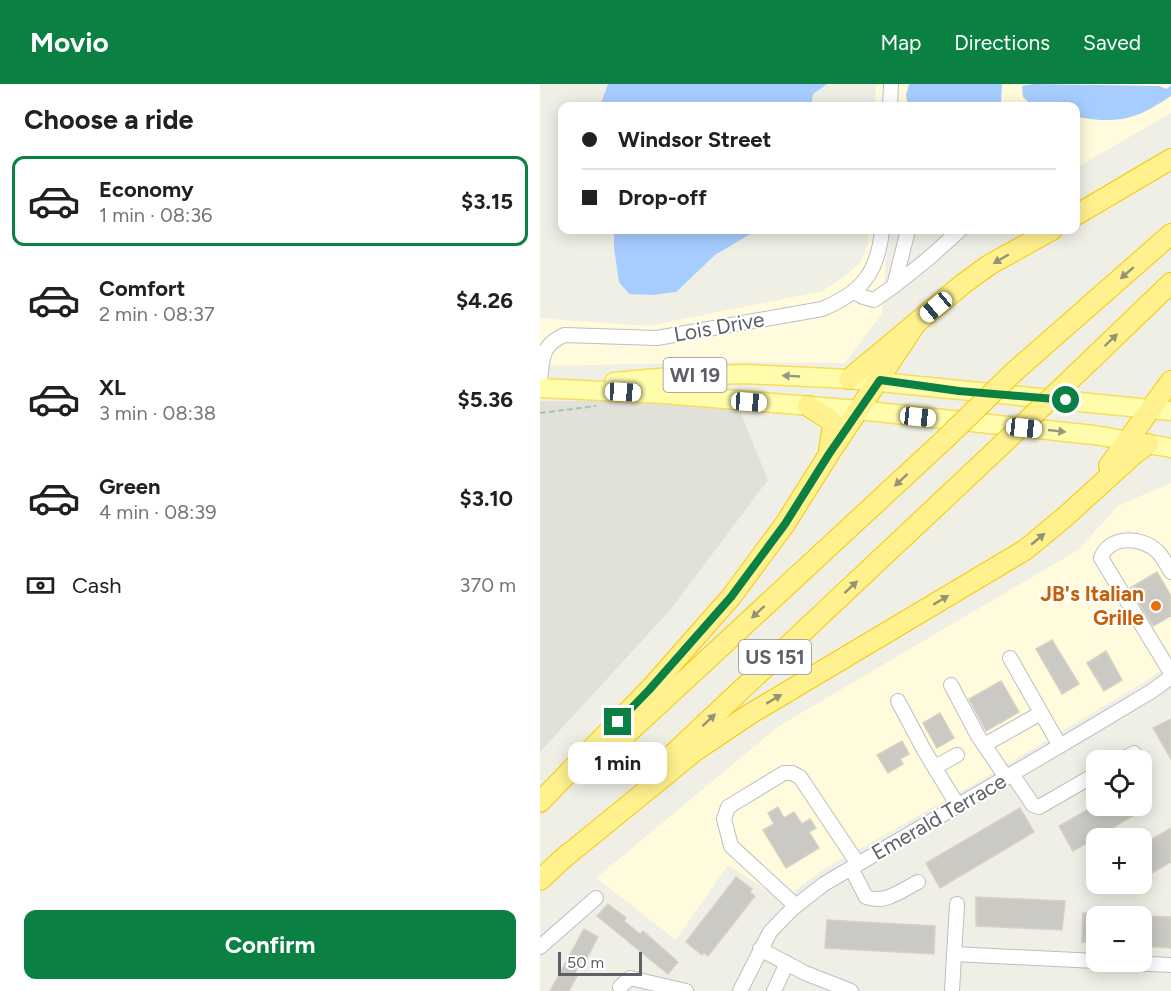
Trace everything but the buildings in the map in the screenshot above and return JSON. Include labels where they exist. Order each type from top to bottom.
[{"type":"highway","points":[[1080,213],[1171,159]]},
{"type":"highway","points":[[849,379],[963,284],[1045,234]]},
{"type":"highway","name":"US 151","points":[[540,814],[1015,372],[1171,234]]},
{"type":"highway","name":"US 151","points":[[540,880],[1171,283]]},
{"type":"highway","points":[[540,802],[649,690],[731,597],[785,524],[915,325]]},
{"type":"highway","points":[[1088,497],[1125,441],[1162,409],[1171,381]]},
{"type":"highway","points":[[808,406],[830,420],[833,425],[829,454]]},
{"type":"highway","points":[[560,861],[695,751],[750,714],[1025,550],[1148,444]]},
{"type":"main road","name":"WI 19","points":[[540,388],[681,376],[746,374],[880,380],[959,391],[1162,409]]},
{"type":"main road","name":"WI 19","points":[[540,388],[664,394],[858,410],[1094,435],[1171,447]]},
{"type":"street","points":[[890,102],[891,84]]},
{"type":"street","name":"Lois Drive","points":[[540,380],[543,353],[552,341],[564,335],[657,338],[822,309],[843,300],[861,286],[877,260],[881,234]]},
{"type":"street","points":[[894,286],[907,234]]},
{"type":"street","points":[[854,292],[874,300],[929,258],[956,234]]},
{"type":"street","points":[[1171,572],[1157,551],[1139,541],[1118,540],[1104,551],[1101,558],[1171,675]]},
{"type":"street","points":[[1010,658],[1060,746]]},
{"type":"street","name":"Emerald Terrace","points":[[740,991],[770,933],[796,906],[824,884],[1152,691],[1171,675]]},
{"type":"street","points":[[951,684],[984,745],[1033,805],[1040,807],[1086,780]]},
{"type":"street","points":[[898,701],[958,806]]},
{"type":"street","points":[[984,745],[1041,713]]},
{"type":"street","points":[[935,767],[957,755]]},
{"type":"street","points":[[796,906],[731,846],[724,819],[728,807],[784,773],[792,773],[800,777],[855,866],[866,897],[876,901],[887,898],[918,882]]},
{"type":"street","points":[[540,947],[596,898]]},
{"type":"street","points":[[952,991],[957,904]]},
{"type":"street","points":[[760,949],[806,973],[851,991]]},
{"type":"street","points":[[954,954],[1086,961]]},
{"type":"street","points":[[774,991],[787,963]]},
{"type":"street","points":[[1152,964],[1171,965]]},
{"type":"street","points":[[620,987],[630,978],[686,991]]},
{"type":"shaded area","points":[[876,84],[1171,84],[1171,113],[1080,166],[1080,102],[875,102]]},
{"type":"shaded area","points":[[868,234],[888,234],[882,314],[845,363],[741,362],[540,366],[540,318],[648,326],[823,291],[860,263],[868,244]]},
{"type":"shaded area","points":[[540,401],[656,401],[739,409],[768,480],[671,609],[540,752]]},
{"type":"shaded area","points":[[1171,483],[1171,662],[1151,678],[969,787],[823,870],[782,900],[728,865],[676,940],[596,878],[779,726],[1078,550],[1119,505]]},
{"type":"water","points":[[608,84],[827,84],[813,94],[812,102],[601,102]]},
{"type":"water","points":[[909,84],[1002,84],[1001,102],[907,102],[906,95]]},
{"type":"water","points":[[1033,84],[1159,86],[1167,89],[1171,85],[1171,96],[1136,115],[1104,120],[1080,118],[1080,102],[1029,102],[1023,97],[1022,86]]},
{"type":"water","points":[[614,234],[750,234],[715,255],[676,292],[652,295],[629,294],[619,282]]},
{"type":"place","name":"JB's Italian Grille","points":[[1156,606]]},
{"type":"route","points":[[618,722],[731,597],[785,524],[858,410],[880,380],[959,391],[1066,400]]}]
